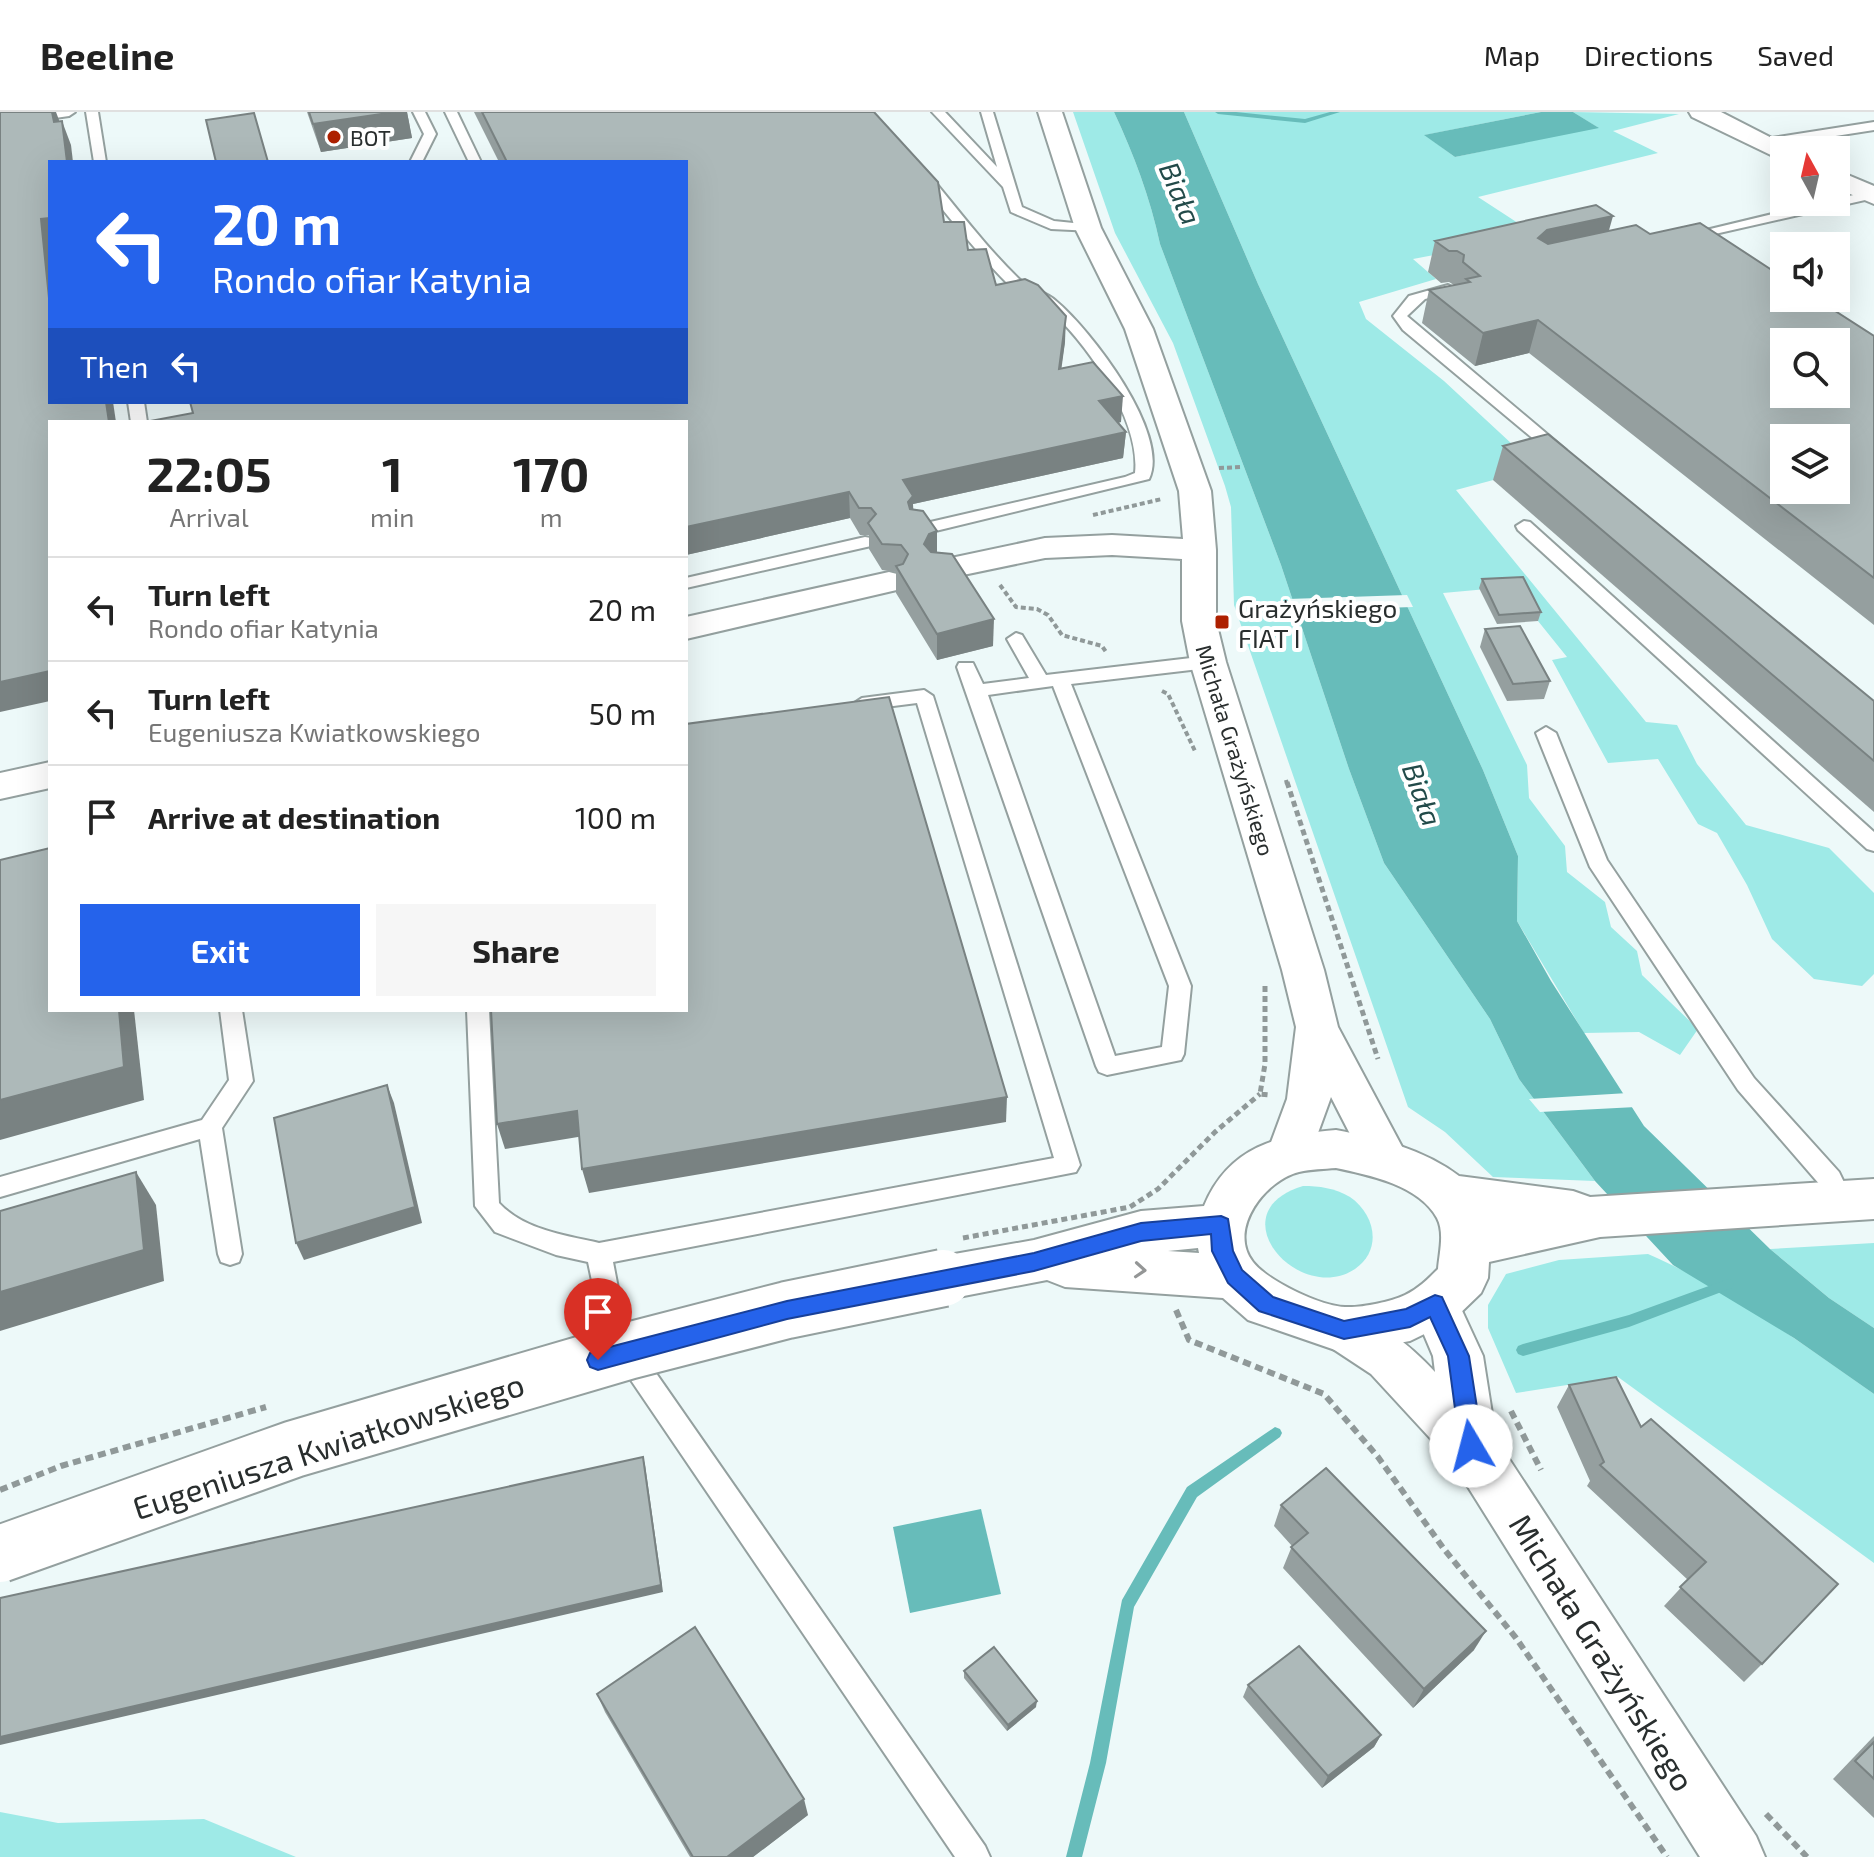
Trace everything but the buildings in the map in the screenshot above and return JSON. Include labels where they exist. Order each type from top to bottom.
[{"type":"street","name":"Michała Grażyńskiego","points":[[1050,112],[1088,228],[1139,329],[1195,491],[1200,550],[1199,621],[1208,662],[1303,970],[1317,1027],[1385,1158]]},
{"type":"street","points":[[1701,112],[1770,146]]},
{"type":"street","points":[[1850,185],[1872,196]]},
{"type":"street","points":[[944,569],[1045,548],[1112,545],[1200,550]]},
{"type":"street","points":[[688,628],[889,582]]},
{"type":"street","points":[[0,786],[48,775]]},
{"type":"street","name":"Michała Grażyńskiego","points":[[1290,1153],[1309,1099],[1317,1027]]},
{"type":"street","points":[[1336,1149],[1385,1158],[1416,1172],[1446,1194],[1463,1220],[1463,1278],[1435,1304],[1410,1318],[1344,1330],[1266,1304],[1235,1277],[1223,1251],[1221,1225],[1232,1198],[1258,1171],[1290,1153],[1336,1149]]},
{"type":"street","points":[[1446,1194],[1600,1216]]},
{"type":"street","points":[[1464,1247],[1600,1216],[1841,1201]]},
{"type":"street","name":"Eugeniusza Kwiatkowskiego","points":[[0,1554],[294,1449],[567,1369],[787,1310],[1034,1262],[1141,1232],[1221,1225]]},
{"type":"street","name":"Eugeniusza Kwiatkowskiego","points":[[1034,1262],[1235,1277]]},
{"type":"street","name":"Michała Grażyńskiego","points":[[1435,1304],[1458,1356],[1471,1446]]},
{"type":"street","name":"Michała Grażyńskiego","points":[[1344,1330],[1389,1358],[1471,1446],[1662,1748],[1735,1857]]},
{"type":"lane","points":[[0,122],[69,112]]},
{"type":"lane","points":[[92,112],[100,160]]},
{"type":"lane","points":[[417,160],[430,134],[419,112]]},
{"type":"lane","points":[[451,112],[474,160]]},
{"type":"lane","points":[[938,112],[1010,189]]},
{"type":"lane","points":[[987,112],[1016,209],[1021,214],[1051,225],[1088,228]]},
{"type":"lane","points":[[1829,136],[1874,126]]},
{"type":"lane","points":[[906,157],[1016,285],[1049,302],[1107,368],[1135,423],[1147,465],[1143,476],[1130,481],[919,530]]},
{"type":"lane","points":[[1675,239],[1872,196]]},
{"type":"lane","points":[[1448,289],[1418,295],[1406,305],[1400,316],[1408,327],[1567,460]]},
{"type":"lane","points":[[1524,526],[1874,844]]},
{"type":"lane","points":[[688,583],[865,542]]},
{"type":"lane","points":[[966,667],[1107,1066],[1173,1054],[1180,986],[1071,702],[1016,639]]},
{"type":"lane","points":[[977,691],[1119,670],[1208,662]]},
{"type":"lane","points":[[478,1012],[487,1206],[504,1225],[556,1244],[599,1254],[1068,1165],[924,696],[845,706]]},
{"type":"lane","points":[[1546,733],[1597,862],[1746,1084],[1830,1179],[1841,1201]]},
{"type":"lane","points":[[0,1187],[210,1127],[241,1081],[231,1012]]},
{"type":"lane","points":[[210,1127],[230,1254]]},
{"type":"lane","points":[[599,1254],[614,1334],[974,1857]]},
{"type":"path","points":[[1210,468],[1242,467]]},
{"type":"path","points":[[1078,518],[1171,497]]},
{"type":"path","points":[[983,561],[1016,607],[1037,609],[1048,615],[1062,635],[1102,646],[1119,670],[1168,694],[1198,756]]},
{"type":"path","points":[[1260,1094],[1265,1064],[1265,976]]},
{"type":"path","points":[[1189,1340],[1324,1394],[1378,1457],[1444,1549],[1516,1638],[1667,1857]]},
{"type":"shaded area","points":[[1073,112],[1114,112],[1128,144],[1160,244],[1281,565],[1384,863],[1490,1019],[1519,1079],[1595,1181],[1493,1177],[1445,1132],[1408,1107],[1234,605],[1231,507],[1225,486],[1173,343],[1115,233]]},
{"type":"shaded area","points":[[1184,112],[1541,112],[1425,135],[1455,157],[1597,127],[1573,112],[1679,114],[1613,131],[1658,153],[1478,197],[1552,245],[1413,259],[1436,279],[1359,302],[1366,319],[1444,381],[1538,468],[1456,490],[1646,722],[1677,725],[1697,764],[1746,825],[1829,848],[1874,893],[1874,974],[1862,986],[1814,979],[1772,939],[1747,885],[1717,833],[1698,824],[1658,759],[1608,763],[1552,660],[1567,657],[1538,621],[1520,586],[1443,593],[1527,765],[1529,798],[1565,846],[1567,872],[1605,902],[1611,927],[1637,951],[1642,975],[1698,1029],[1680,1055],[1639,1032],[1584,1033],[1517,921],[1518,856],[1483,770],[1258,284]]},
{"type":"shaded area","points":[[1303,1186],[1327,1188],[1344,1194],[1359,1204],[1365,1213],[1370,1222],[1372,1242],[1370,1252],[1355,1269],[1333,1277],[1311,1275],[1291,1266],[1275,1251],[1266,1233],[1267,1215],[1278,1199]]},
{"type":"shaded area","points":[[1874,1243],[1874,1328],[1829,1298],[1770,1249]]},
{"type":"shaded area","points":[[1648,1254],[1736,1300],[1874,1394],[1874,1563],[1618,1377],[1516,1393],[1488,1328],[1488,1305],[1506,1274],[1559,1260]]},
{"type":"shaded area","points":[[0,1812],[58,1823],[204,1819],[296,1857],[0,1857]]},
{"type":"water","name":"Biała","points":[[1114,112],[1184,112],[1258,284],[1483,770],[1518,856],[1517,921],[1551,981],[1644,1126],[1770,1249],[1829,1298],[1874,1328],[1874,1394],[1794,1338],[1673,1265],[1595,1181],[1519,1079],[1490,1019],[1384,863],[1281,565],[1160,244],[1141,176]]},
{"type":"water","points":[[1541,112],[1573,112],[1599,128],[1455,157],[1424,135]]},
{"type":"water","points":[[981,1509],[1001,1594],[910,1613],[893,1527]]},
{"type":"pier","points":[[1407,595],[1413,607],[1292,611],[1288,599]]},
{"type":"pier","points":[[1628,1093],[1636,1107],[1540,1112],[1529,1099]]},
{"type":"waterway","points":[[1218,112],[1305,121],[1337,112]]},
{"type":"waterway","points":[[1523,1350],[1629,1321],[1728,1284]]},
{"type":"waterway","points":[[1074,1857],[1098,1763],[1127,1605],[1192,1492],[1275,1433]]},
{"type":"place","name":"BOT","points":[[334,137]]},
{"type":"place","name":"Grażyńskiego FIAT I","points":[[1222,622]]},
{"type":"route","points":[[598,1360],[787,1310],[1034,1262],[1141,1232],[1221,1225],[1223,1251],[1235,1277],[1266,1304],[1344,1330],[1410,1318],[1435,1304],[1458,1356],[1471,1446]]}]
